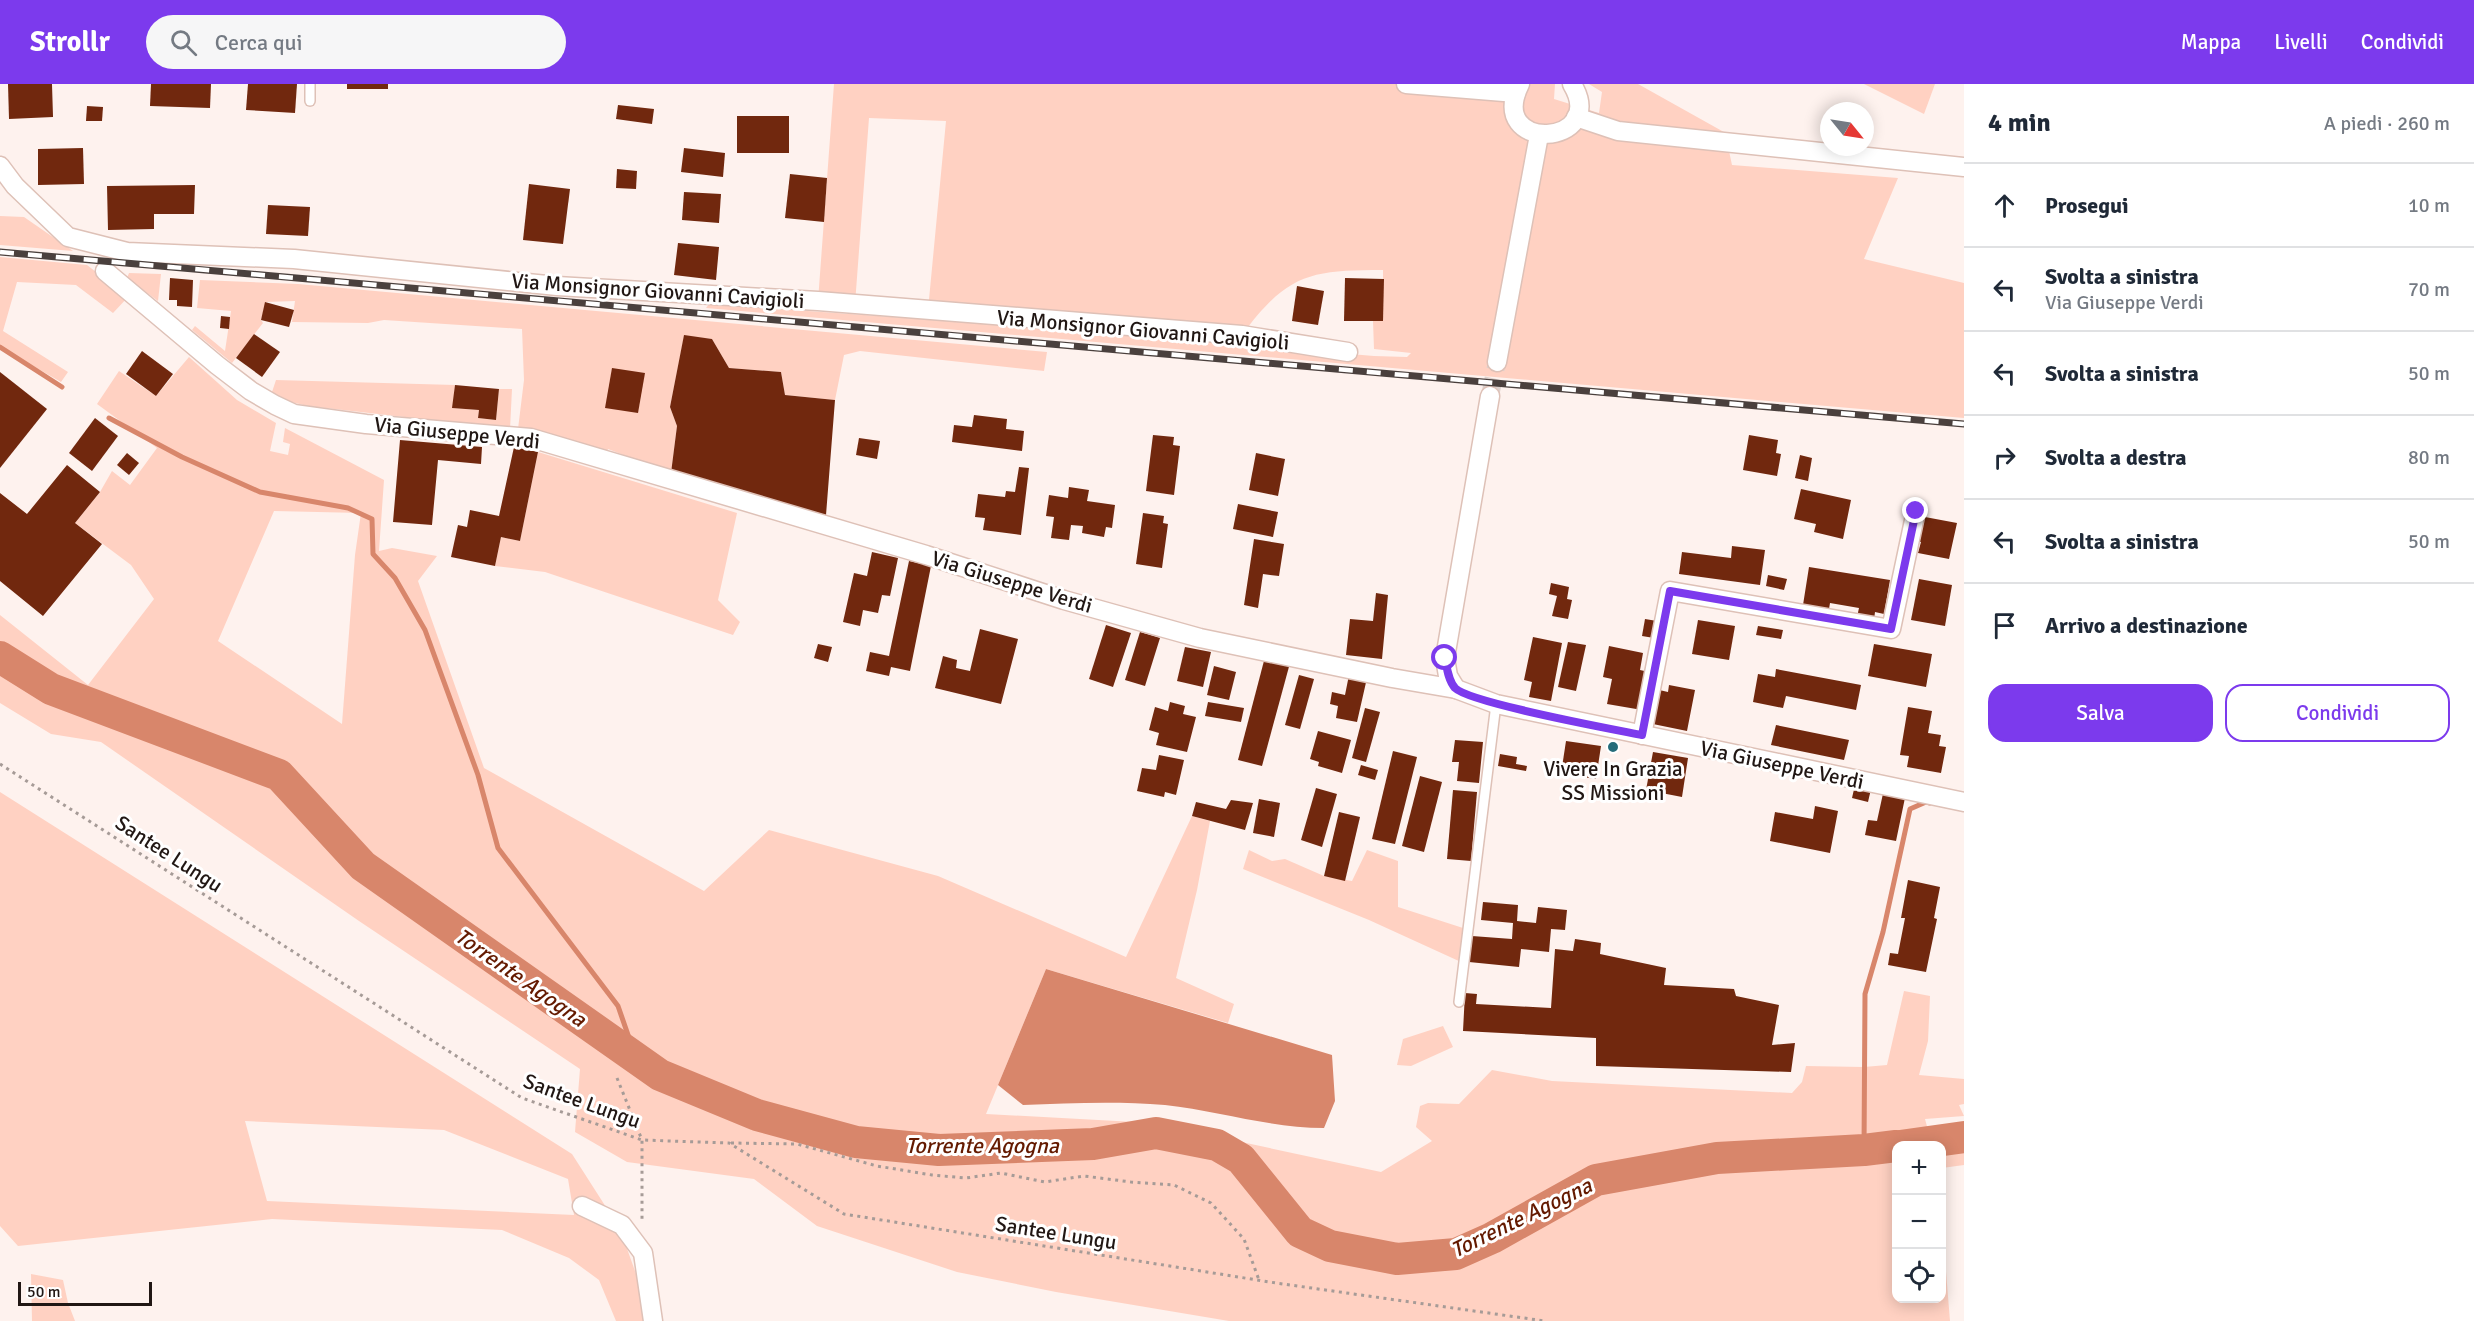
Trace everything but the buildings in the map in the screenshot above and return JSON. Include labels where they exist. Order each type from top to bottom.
[{"type":"street","points":[[1406,84],[1518,88],[1514,103],[1516,114],[1521,124],[1529,131],[1539,135],[1561,132],[1570,126],[1576,117],[1578,95],[1572,84]]},
{"type":"street","points":[[1576,117],[1618,130],[1964,167]]},
{"type":"street","points":[[1498,358],[1539,135]]},
{"type":"street","name":"Via Monsignor Giovanni Cavigioli","points":[[0,166],[15,186],[68,237],[127,252],[294,260],[557,286],[827,302],[1242,335],[1348,352]]},
{"type":"street","name":"Via Giuseppe Verdi","points":[[105,271],[234,378],[275,405],[294,414],[366,424],[531,438],[926,555],[1064,600],[1200,638],[1456,689],[1496,704],[1964,802]]},
{"type":"street","points":[[1456,689],[1448,676],[1445,658],[1490,396]]},
{"type":"street","points":[[1642,735],[1670,591],[1891,629],[1916,511]]},
{"type":"street","points":[[582,1206],[622,1224],[643,1253],[653,1321]]},
{"type":"lane","points":[[310,84],[310,101]]},
{"type":"lane","points":[[1459,1002],[1496,704]]},
{"type":"path","name":"Santee Lungu","points":[[0,764],[522,1098],[642,1140],[729,1143],[844,1214],[1259,1280],[1545,1321]]},
{"type":"path","points":[[617,1078],[642,1140],[643,1253]]},
{"type":"path","points":[[729,1143],[796,1144],[878,1166],[932,1175],[966,1178],[1001,1173],[1045,1182],[1084,1176],[1174,1185],[1211,1203],[1244,1239],[1259,1280]]},
{"type":"shaded area","points":[[834,84],[1555,84],[1554,99],[1599,113],[1602,92],[1589,84],[1638,84],[1731,136],[1729,151],[1732,165],[1898,178],[1864,259],[1964,283],[1964,418],[706,308],[709,304],[991,324],[1374,356],[1407,357],[1411,353],[1374,349],[1373,321],[1383,321],[1383,270],[1318,274],[1302,280],[1273,299],[1242,335],[928,310],[946,121],[869,118],[855,304],[818,301]]},
{"type":"shaded area","points":[[1864,84],[1935,84],[1924,114]]},
{"type":"shaded area","points":[[0,216],[24,217],[73,251],[0,245]]},
{"type":"shaded area","points":[[0,257],[87,265],[128,297],[113,313],[76,285],[17,282],[3,331],[68,372],[61,382],[0,347]]},
{"type":"shaded area","points":[[129,273],[161,274],[158,301],[127,278]]},
{"type":"shaded area","points":[[200,280],[298,284],[1047,352],[1044,371],[860,351],[844,355],[835,400],[785,395],[781,372],[729,368],[712,339],[684,336],[670,407],[677,426],[671,473],[608,449],[606,454],[518,429],[524,380],[522,329],[384,320],[368,323],[292,322],[295,301],[266,302],[261,320],[263,323],[232,363],[192,330],[195,326],[225,351],[231,311],[197,308]]},
{"type":"shaded area","points":[[189,357],[237,400],[276,423],[270,451],[288,455],[290,444],[283,442],[285,428],[384,480],[379,551],[392,548],[437,556],[418,581],[484,768],[704,891],[769,830],[938,876],[1126,957],[1192,816],[1210,821],[1197,890],[1176,978],[1234,1004],[1228,1023],[1046,969],[986,1114],[1153,1123],[1381,1172],[1432,1141],[1416,1127],[1420,1106],[1428,1103],[1459,1104],[1492,1070],[1552,1081],[1792,1093],[1802,1082],[1806,1066],[1887,1065],[1904,991],[1930,996],[1928,1041],[1919,1075],[1964,1079],[1964,1104],[1959,1105],[1964,1116],[1925,1119],[1931,1141],[1892,1141],[1892,1303],[1946,1303],[1946,1272],[1950,1321],[1229,1321],[1056,1292],[957,1272],[817,1226],[754,1179],[627,1162],[575,1132],[580,1069],[359,921],[101,742],[51,734],[0,703],[0,615],[88,685],[154,599],[131,565],[75,523],[100,492],[112,471],[130,485],[157,448],[97,404],[119,371],[156,396]],"holes":[[[274,511],[361,513],[355,555],[342,724],[218,641]]]},
{"type":"shaded area","points":[[276,380],[455,385],[453,408],[479,410],[478,418],[496,420],[499,389],[512,389],[510,429],[308,406],[291,402],[272,392]]},
{"type":"shaded area","points":[[538,452],[737,513],[718,600],[740,622],[733,635],[545,572],[495,566],[501,537],[520,541]]},
{"type":"shaded area","points":[[0,792],[572,1154],[620,1229],[640,1285],[658,1321],[616,1321],[599,1280],[569,1258],[502,1230],[272,1219],[18,1246],[0,1226]],"holes":[[[245,1121],[444,1130],[568,1179],[574,1215],[267,1201]]]},
{"type":"shaded area","points":[[1249,850],[1272,861],[1285,859],[1324,876],[1352,881],[1367,850],[1398,861],[1398,907],[1463,928],[1461,962],[1369,920],[1243,869]]},
{"type":"shaded area","points":[[1046,969],[1332,1055],[1335,1101],[1324,1128],[1284,1125],[1165,1105],[1076,1103],[1023,1105],[998,1085]]},
{"type":"shaded area","points":[[1443,1026],[1453,1047],[1411,1066],[1397,1065],[1403,1039]]},
{"type":"shaded area","points":[[1964,1148],[1964,1165],[1946,1167],[1946,1150]]},
{"type":"shaded area","points":[[31,1274],[63,1280],[75,1321],[32,1321]]},
{"type":"waterway","points":[[0,347],[62,387]]},
{"type":"waterway","points":[[109,418],[182,457],[260,492],[348,508],[372,519],[373,554],[395,578],[425,630],[478,775],[498,848],[618,1006],[636,1058]]},
{"type":"waterway","name":"Torrente Agogna","points":[[0,657],[51,689],[279,775],[363,866],[660,1075],[757,1115],[856,1142],[939,1150],[1093,1144],[1156,1133],[1217,1145],[1241,1159],[1300,1232],[1330,1246],[1397,1259],[1456,1254],[1492,1238],[1596,1180],[1717,1158],[1892,1146]]},
{"type":"waterway","points":[[1864,1150],[1865,994],[1883,932],[1910,809],[1926,802],[1930,803]]},
{"type":"waterway","name":"Torrente Agogna","points":[[1936,1141],[1964,1137]]},
{"type":"tunnel","points":[[1490,396],[1497,362]]},
{"type":"railway","points":[[0,252],[1964,424]]},
{"type":"place","name":"Vivere In Grazia SS Missioni","points":[[1613,747]]},
{"type":"route","points":[[1445,658],[1448,676],[1456,689],[1496,704],[1642,735],[1670,591],[1891,629],[1916,511]]}]
